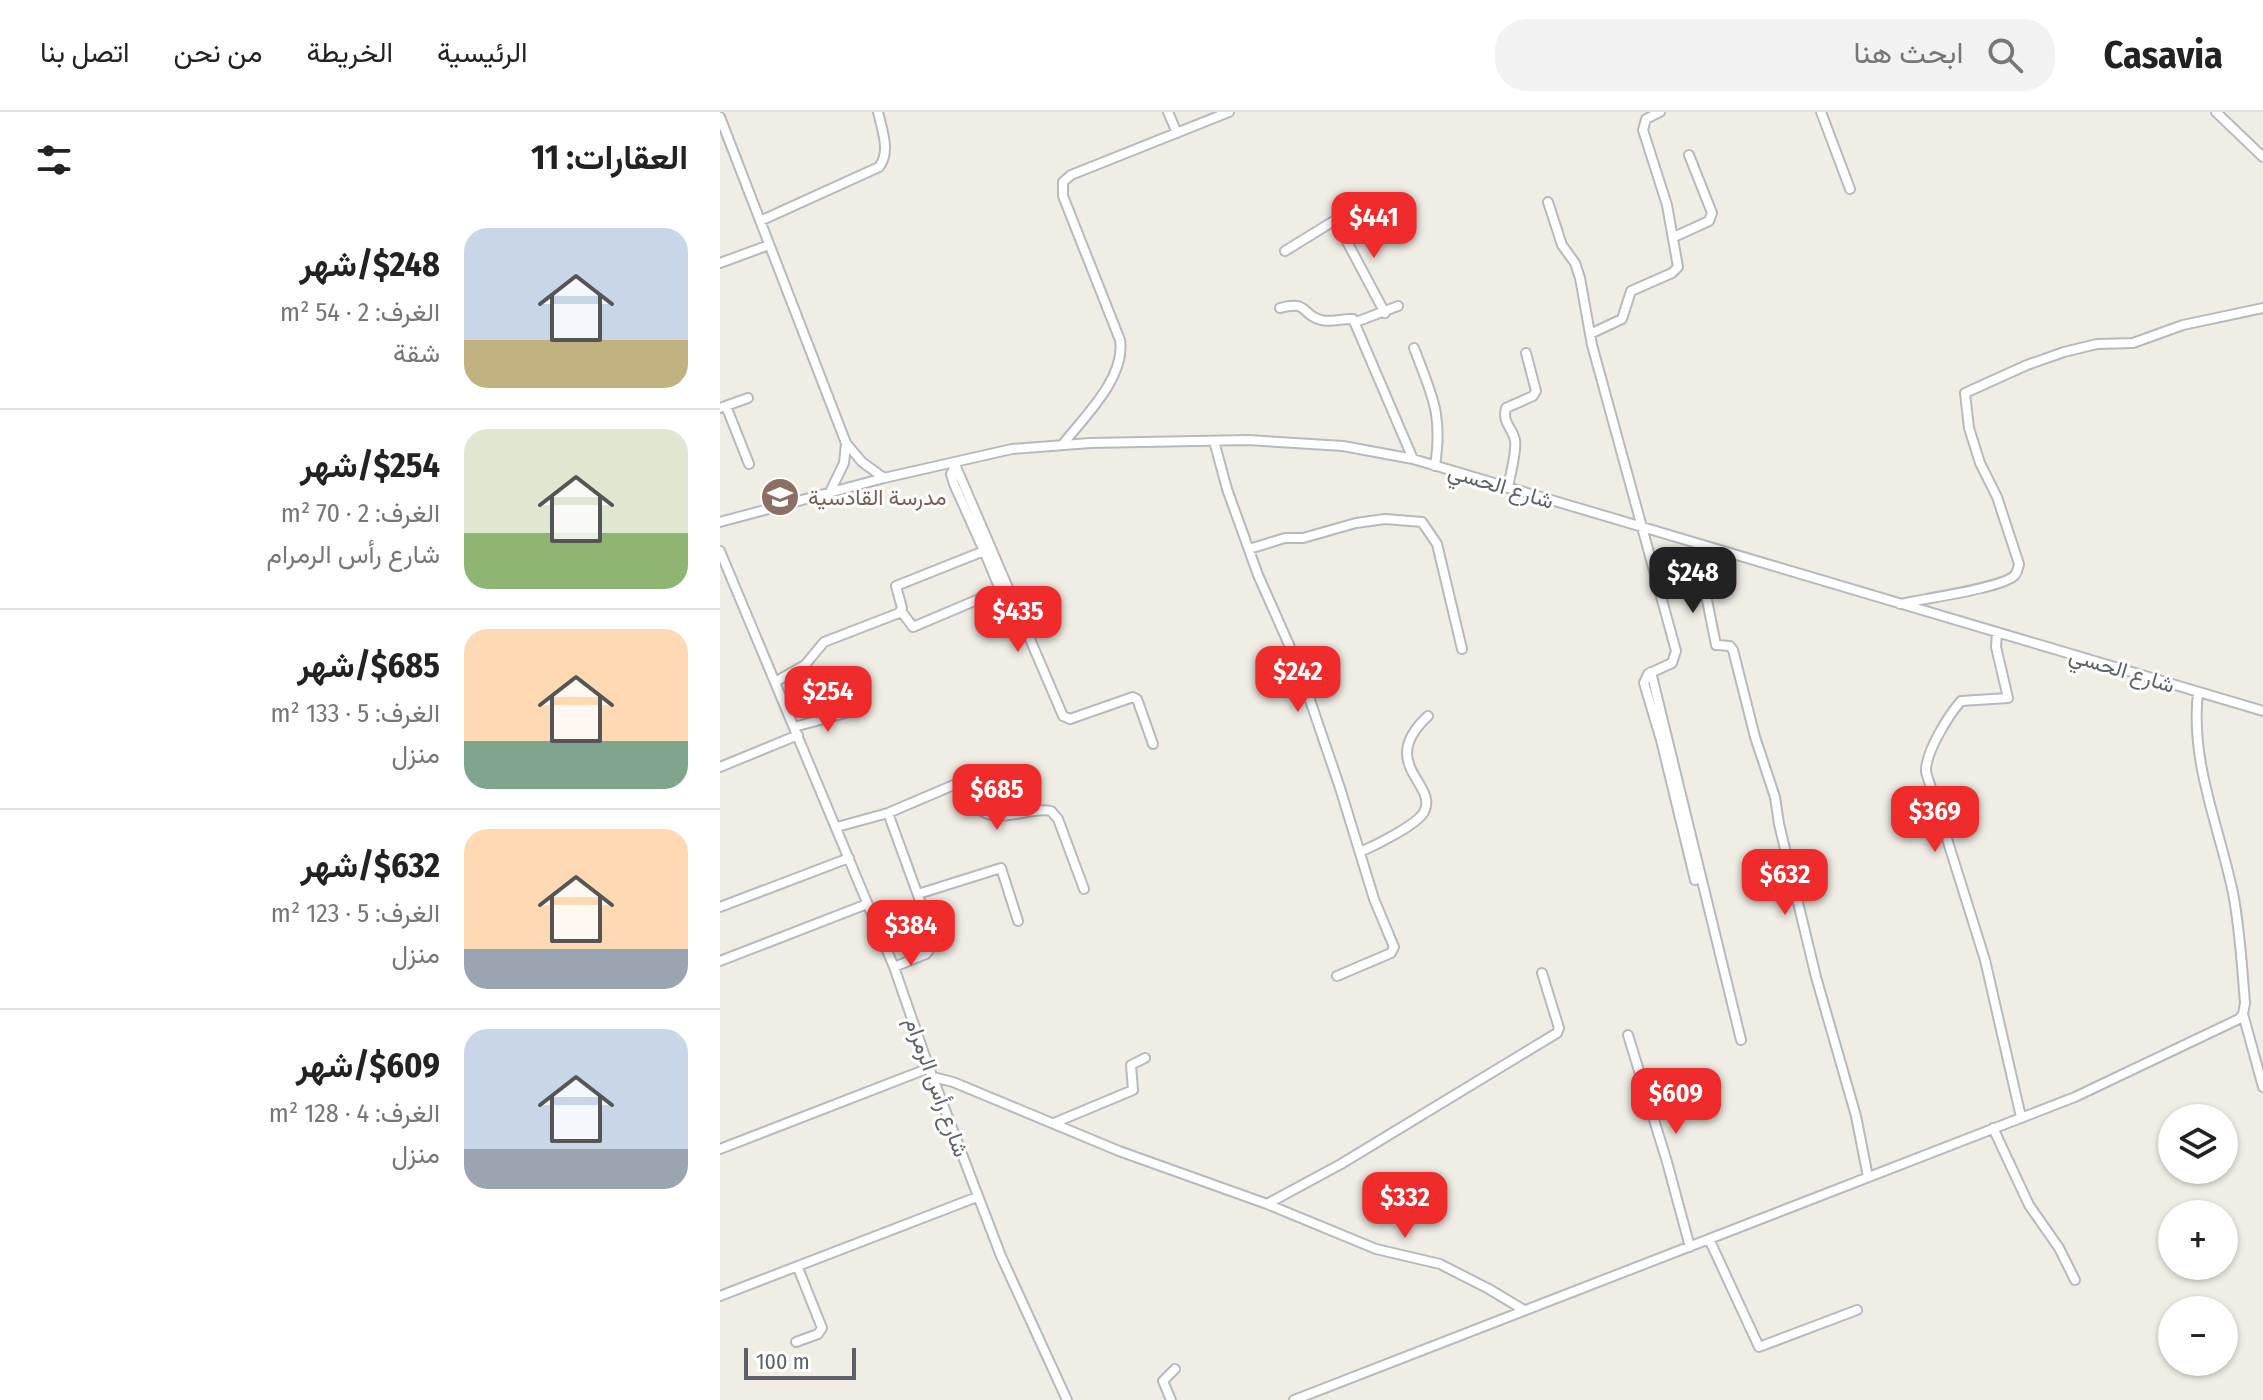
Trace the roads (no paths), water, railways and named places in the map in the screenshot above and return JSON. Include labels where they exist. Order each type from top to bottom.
[{"type":"street","points":[[760,221],[879,167],[886,150],[878,112]]},
{"type":"street","points":[[1168,112],[1177,133]]},
{"type":"street","points":[[1063,444],[1113,379],[1122,350],[1063,196],[1063,182],[1071,175],[1229,112]]},
{"type":"street","points":[[1590,334],[1622,319],[1631,291],[1676,270],[1678,262],[1663,188],[1643,130],[1646,119],[1660,112]]},
{"type":"street","points":[[1821,112],[1850,189]]},
{"type":"street","points":[[2216,112],[2263,157]]},
{"type":"street","points":[[720,117],[846,443],[862,462],[884,478]]},
{"type":"street","points":[[1674,237],[1711,218],[1711,209],[1689,155]]},
{"type":"street","points":[[1285,251],[1366,201]]},
{"type":"street","points":[[1548,202],[1562,245],[1575,263],[1580,278],[1590,334],[1676,651],[1672,663],[1651,672],[1644,678],[1644,683],[1695,880]]},
{"type":"street","points":[[1336,221],[1385,313]]},
{"type":"street","points":[[720,263],[769,245]]},
{"type":"street","points":[[1280,308],[1302,306],[1321,320],[1350,318],[1356,322],[1364,348],[1413,459]]},
{"type":"street","points":[[1356,322],[1398,306]]},
{"type":"street","points":[[1899,605],[2008,580],[2018,570],[2019,564],[2005,521],[1969,428],[1965,393],[2064,352],[2097,344],[2133,343],[2183,325],[2263,308]]},
{"type":"street","points":[[1414,348],[1437,410],[1440,435],[1435,466]]},
{"type":"street","points":[[1508,488],[1515,442],[1504,413],[1506,408],[1533,396],[1536,391],[1526,353]]},
{"type":"street","points":[[748,398],[723,407],[749,464]]},
{"type":"street","points":[[1214,441],[1227,489],[1249,549],[1298,665],[1374,899],[1394,947],[1391,953],[1337,976]]},
{"type":"street","name":"شارع الحسي","points":[[720,522],[884,478],[1012,449],[1063,444],[1214,441],[1343,446],[1413,459],[2263,711]]},
{"type":"street","points":[[830,492],[844,463],[846,443]]},
{"type":"street","points":[[954,464],[951,474],[954,484],[996,572],[998,591],[921,624],[910,625],[901,611],[896,586],[984,551]]},
{"type":"street","points":[[954,464],[996,572],[1063,716],[1070,719],[1133,697],[1137,699],[1153,744]]},
{"type":"street","points":[[1249,549],[1356,523],[1385,519],[1422,522],[1437,544],[1462,649]]},
{"type":"street","name":"شارع رأس الرمرام","points":[[720,551],[894,967],[1001,1256],[1067,1400]]},
{"type":"street","points":[[1652,560],[1701,574],[1716,645],[1730,646],[1733,650],[1755,737],[1778,808],[1779,824],[1816,977],[1856,1116],[1868,1177]]},
{"type":"street","points":[[775,682],[805,665],[824,642],[901,611]]},
{"type":"street","points":[[1997,632],[1996,647],[2008,698],[1961,701],[1943,723],[1937,742],[1927,755],[1926,772],[1985,960],[2021,1117]]},
{"type":"street","points":[[1651,672],[1741,1040]]},
{"type":"street","points":[[2198,693],[2196,719],[2205,793],[2233,891],[2245,1003],[2243,1014],[2263,1087]]},
{"type":"street","points":[[720,767],[796,731],[853,711]]},
{"type":"street","points":[[1360,852],[1384,842],[1424,814],[1423,792],[1407,753],[1413,729],[1428,716]]},
{"type":"street","points":[[837,827],[888,813],[956,784],[962,785],[976,806],[1003,817],[1043,809],[1051,811],[1058,819],[1084,889]]},
{"type":"street","points":[[888,813],[935,942],[926,954],[894,967]]},
{"type":"street","points":[[720,907],[849,858]]},
{"type":"street","points":[[918,894],[1001,868],[1018,921]]},
{"type":"street","points":[[720,961],[867,904]]},
{"type":"street","points":[[1267,1204],[1341,1164],[1557,1033],[1559,1028],[1542,973]]},
{"type":"street","points":[[1294,1400],[2075,1097],[2215,1032],[2243,1014]]},
{"type":"street","points":[[1628,1035],[1690,1247]]},
{"type":"street","points":[[1054,1123],[1133,1090],[1131,1065],[1145,1058]]},
{"type":"street","points":[[720,1149],[931,1072],[1119,1151],[1267,1204],[1376,1249],[1440,1264],[1524,1310]]},
{"type":"street","points":[[1993,1128],[2029,1205],[2059,1248],[2075,1280]]},
{"type":"street","points":[[720,1296],[977,1197]]},
{"type":"street","points":[[1709,1239],[1759,1347],[1857,1310]]},
{"type":"street","points":[[796,1342],[818,1334],[822,1328],[798,1268]]},
{"type":"street","points":[[1171,1400],[1163,1381],[1175,1369]]},
{"type":"place","name":"مدرسة القادسية","points":[[780,497]]}]
